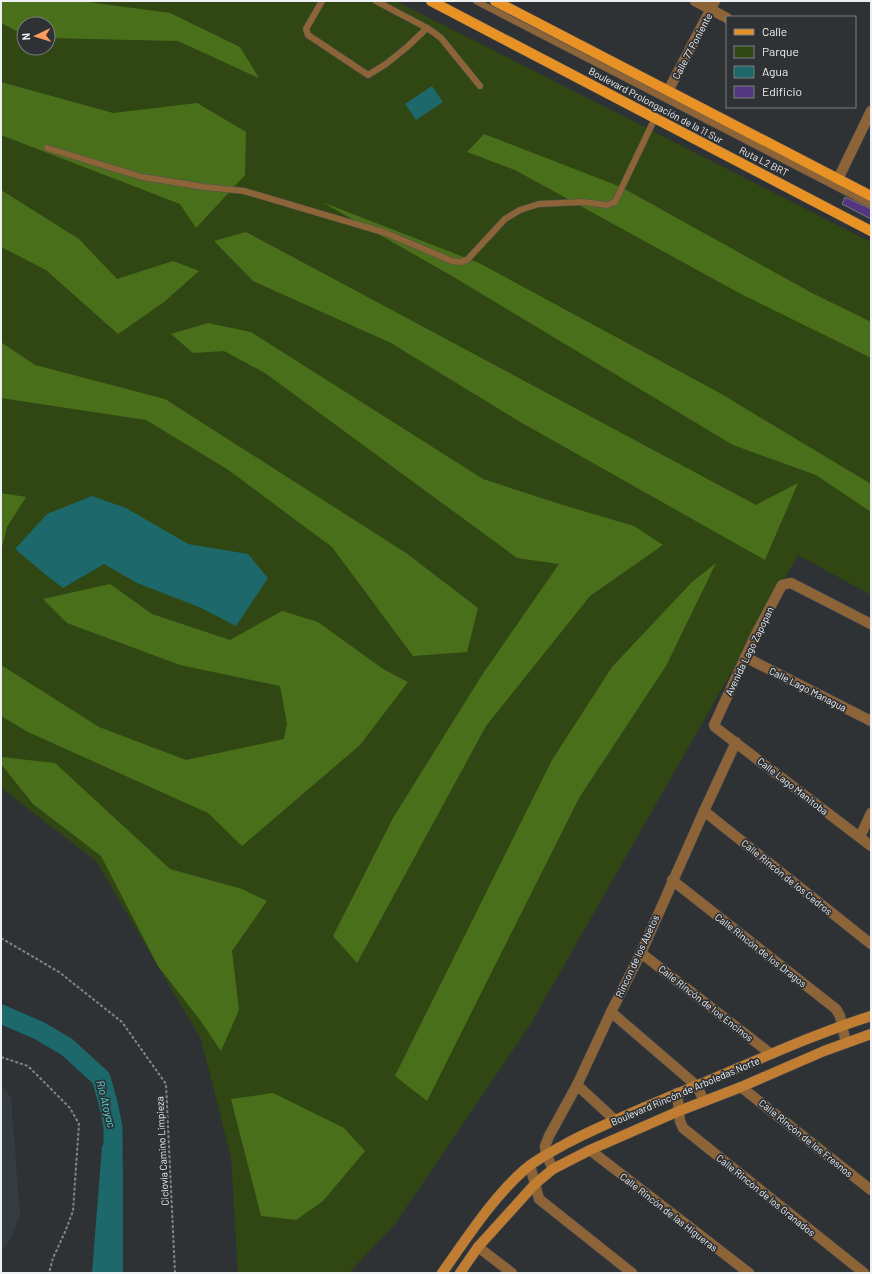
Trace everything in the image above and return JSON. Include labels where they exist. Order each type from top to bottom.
[{"type":"main road","name":"Boulevard Prolongación de la 11 Sur","points":[[431,1],[871,229]]},
{"type":"main road","name":"Boulevard Prolongación de la 11 Sur","points":[[495,1],[871,196]]},
{"type":"street","points":[[694,1],[713,5],[726,17]]},
{"type":"street","name":"Calle 77 Poniente","points":[[668,91],[713,5]]},
{"type":"street","points":[[838,179],[871,111]]},
{"type":"street","name":"Avenida Lago Zapopan","points":[[715,727],[714,725],[745,657],[782,585],[791,583],[871,624]]},
{"type":"street","name":"Calle Lago Managua","points":[[745,657],[871,721]]},
{"type":"street","name":"Calle Lago Manitoba","points":[[715,727],[871,846]]},
{"type":"street","name":"Rincon de los Abetos","points":[[546,1154],[545,1146],[548,1136],[577,1085],[611,1012],[641,953],[672,880],[736,742]]},
{"type":"street","name":"Calle Rincón de los Cedros","points":[[704,810],[871,944]]},
{"type":"street","points":[[860,837],[871,813]]},
{"type":"street","name":"Calle Rincón de los Dragos","points":[[672,880],[836,1009],[840,1016],[846,1043]]},
{"type":"street","name":"Calle Rincón de los Encinos","points":[[641,953],[770,1054]]},
{"type":"street","points":[[611,1012],[696,1086],[704,1101]]},
{"type":"street","name":"Boulevard Rincón de Arboledas Norte","points":[[442,1273],[491,1206],[509,1185],[530,1165],[546,1154],[615,1120],[677,1093],[842,1025],[871,1016]]},
{"type":"street","name":"Boulevard Rincón de Arboledas Norte","points":[[460,1273],[478,1247],[535,1184],[553,1169],[590,1150],[679,1111],[871,1034]]},
{"type":"street","points":[[816,1036],[824,1052]]},
{"type":"street","points":[[577,1085],[615,1120]]},
{"type":"street","name":"Calle Rincón de los Fresnos","points":[[741,1086],[871,1190]]},
{"type":"street","name":"Calle Rincón de los Granados","points":[[677,1093],[680,1121],[683,1128],[864,1273]]},
{"type":"street","name":"Calle Rincón de las Higueras","points":[[590,1150],[749,1273]]},
{"type":"street","points":[[546,1154],[553,1169]]},
{"type":"street","points":[[530,1165],[540,1199],[632,1273]]},
{"type":"street","points":[[478,1247],[512,1273]]},
{"type":"lane","points":[[322,1],[306,29],[308,35],[368,75],[386,64],[427,28]]},
{"type":"lane","points":[[376,1],[427,28],[441,38],[480,86]]},
{"type":"lane","name":"Ruta L2 BRT","points":[[434,1],[871,229]]},
{"type":"lane","name":"Ruta L2 BRT","points":[[476,1],[871,205]]},
{"type":"lane","points":[[47,148],[142,177],[205,187],[244,191],[386,233],[452,262],[460,262],[468,260],[505,219],[520,210],[540,204],[583,202],[608,205],[615,202],[655,118]]},
{"type":"path","name":"Ciclovía Camino Limpieza","points":[[1,938],[59,972],[122,1022],[166,1084],[175,1273]]},
{"type":"path","points":[[1,1057],[28,1066],[70,1108],[78,1124],[72,1211],[65,1232],[52,1258],[49,1273]]},
{"type":"shaded area","points":[[1,1085],[11,1097],[20,1215],[11,1239],[1,1250]]},
{"type":"green space","points":[[1,1],[396,1],[871,242],[871,595],[798,555],[530,1025],[395,1224],[349,1273],[238,1273],[231,1158],[201,1039],[96,861],[1,788]]},
{"type":"green space","points":[[1,1],[81,1],[170,13],[240,47],[259,78],[178,41],[56,38],[56,16],[16,16],[16,31],[1,23]]},
{"type":"green space","points":[[1,82],[113,113],[197,103],[246,132],[245,175],[196,228],[180,204],[1,135]]},
{"type":"green space","points":[[484,134],[621,187],[810,292],[871,322],[871,358],[739,293],[515,170],[467,152]]},
{"type":"green space","points":[[1,190],[79,239],[117,279],[173,261],[199,271],[164,302],[118,334],[46,270],[1,247]]},
{"type":"green space","points":[[322,202],[479,263],[718,392],[871,484],[871,512],[816,475],[733,445],[452,276]]},
{"type":"green space","points":[[246,232],[756,505],[798,483],[765,560],[522,423],[391,343],[253,281],[214,241]]},
{"type":"green space","points":[[208,323],[251,332],[483,479],[634,526],[663,545],[590,596],[486,726],[357,963],[333,936],[393,818],[482,675],[559,564],[517,558],[265,373],[224,351],[193,353],[171,334]]},
{"type":"green space","points":[[1,342],[35,365],[165,399],[406,553],[478,608],[467,652],[413,656],[332,547],[227,469],[146,420],[1,398]]},
{"type":"green space","points":[[1,493],[26,497],[7,527],[1,551]]},
{"type":"green space","points":[[716,563],[666,666],[579,798],[427,1101],[395,1076],[552,760],[612,667],[692,582]]},
{"type":"green space","points":[[110,584],[152,614],[230,640],[282,611],[318,622],[383,669],[408,682],[360,745],[242,846],[208,813],[28,732],[1,716],[1,665],[99,727],[186,760],[284,739],[287,724],[280,686],[180,665],[67,623],[43,599]]},
{"type":"green space","points":[[1,757],[55,763],[170,869],[242,889],[267,901],[232,951],[239,1010],[221,1051],[200,1020],[158,966],[101,856],[33,804],[1,764]]},
{"type":"green space","points":[[273,1093],[344,1128],[365,1151],[323,1201],[296,1220],[261,1216],[231,1099]]},
{"type":"water","points":[[432,86],[443,102],[416,120],[405,104]]},
{"type":"water","points":[[92,496],[126,508],[188,544],[248,554],[268,578],[236,626],[199,607],[137,583],[104,564],[63,588],[15,549],[47,514]]},
{"type":"water","points":[[113,1127],[122,1139],[123,1273],[92,1273],[102,1147]]},
{"type":"building","points":[[845,197],[871,209],[871,219],[842,204]]},
{"type":"waterway","name":"Río Atoyac","points":[[1,1014],[40,1031],[67,1047],[101,1078],[113,1127],[113,1151]]}]
